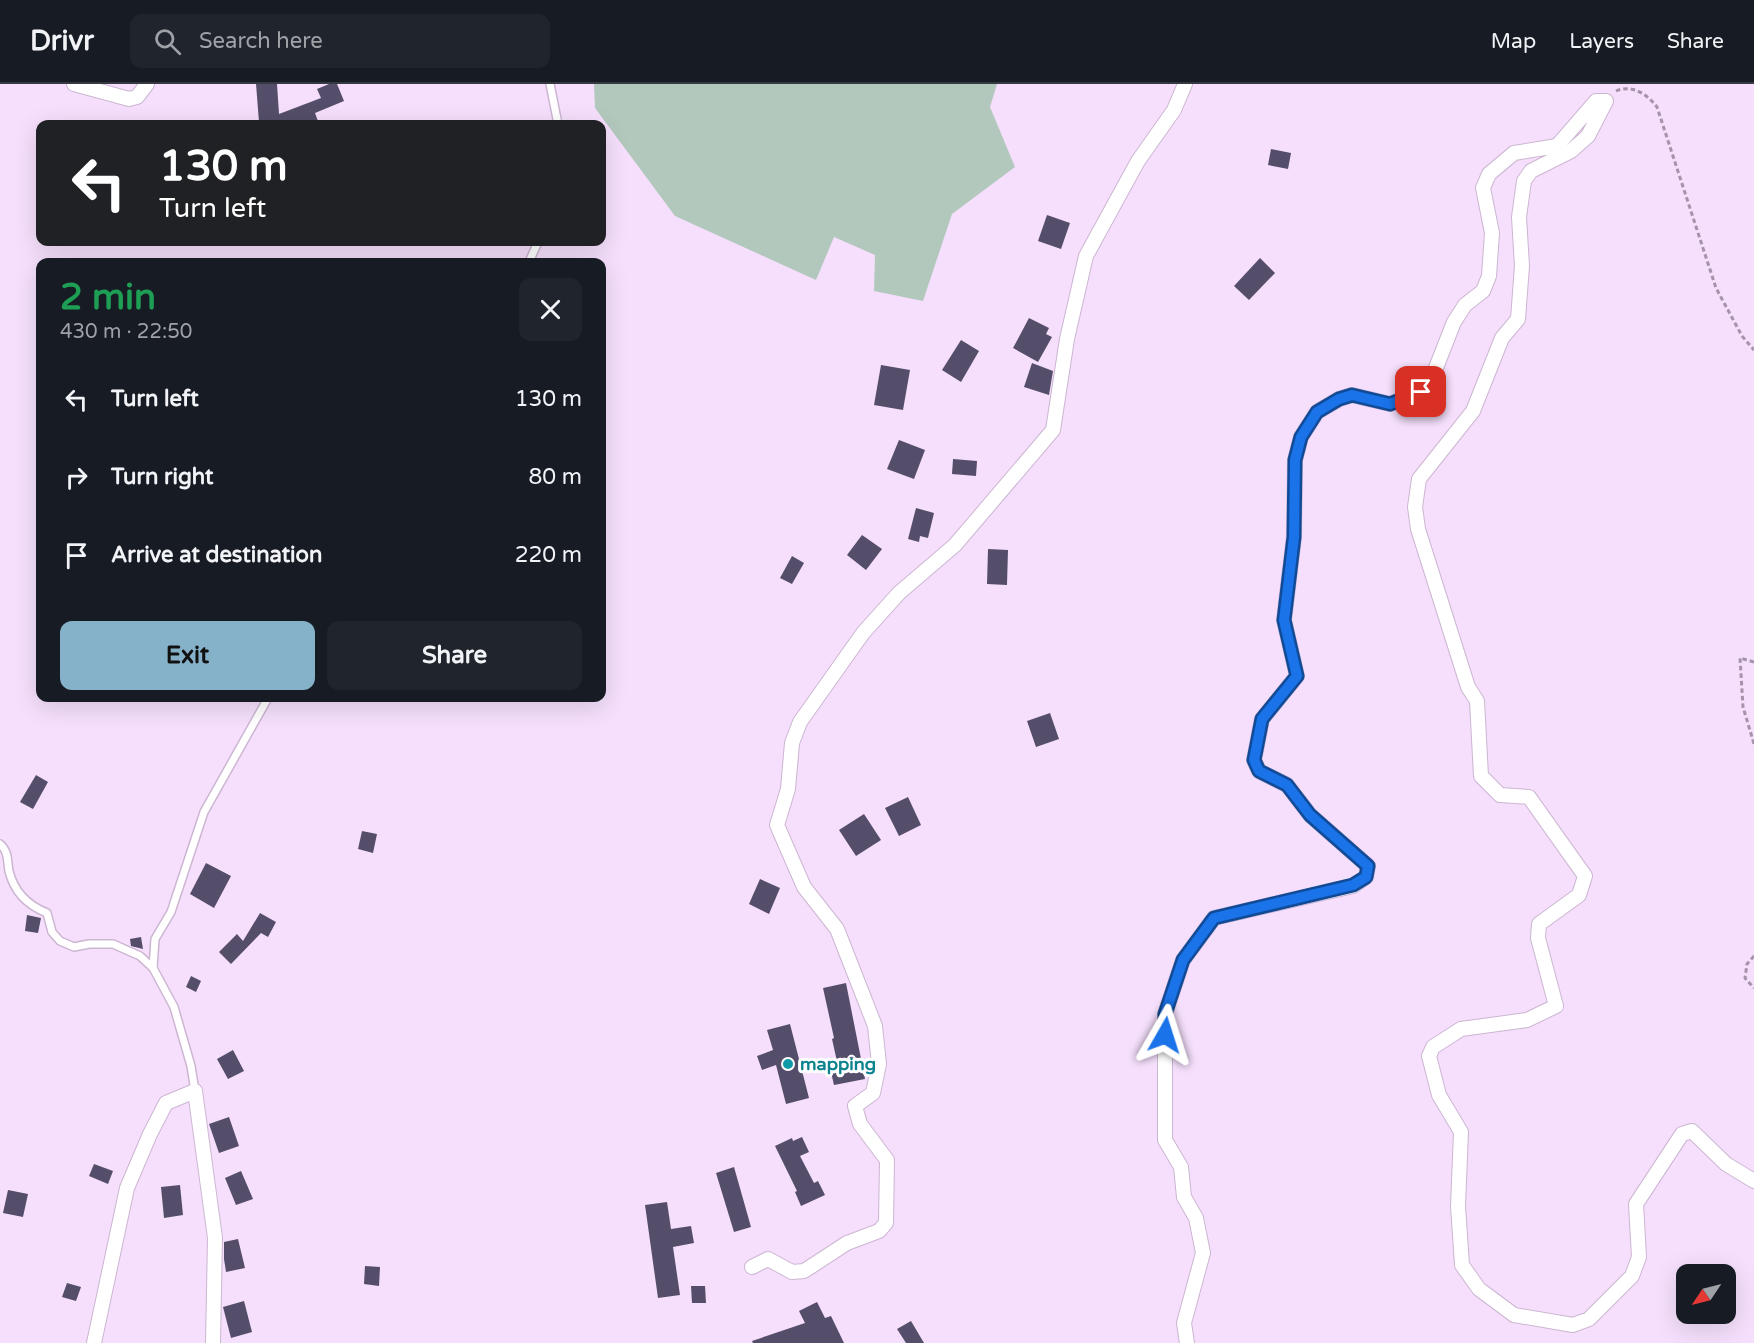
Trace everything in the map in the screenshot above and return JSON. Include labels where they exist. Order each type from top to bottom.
[{"type":"street","points":[[74,84],[129,99],[137,97],[147,84]]},
{"type":"street","points":[[752,1267],[768,1259],[792,1272],[804,1271],[847,1243],[879,1231],[886,1223],[887,1160],[860,1124],[855,1106],[873,1093],[879,1064],[875,1026],[837,929],[804,887],[777,825],[788,789],[792,743],[800,722],[863,633],[899,592],[955,545],[1053,430],[1067,339],[1086,256],[1137,161],[1174,110],[1185,84]]},
{"type":"street","points":[[1187,1343],[1184,1323],[1203,1253],[1196,1218],[1184,1197],[1181,1167],[1165,1140],[1165,1014],[1183,960],[1214,918],[1353,885],[1366,877],[1368,866],[1310,815],[1287,785],[1259,771],[1254,760],[1262,719],[1297,676],[1284,620],[1294,537],[1295,460],[1301,437],[1317,412],[1339,399],[1352,395],[1390,404],[1421,392],[1432,378],[1454,322],[1465,305],[1483,291],[1489,276],[1492,233],[1484,188],[1489,174],[1514,153],[1557,146],[1596,101],[1606,101],[1588,136],[1571,152],[1531,171],[1524,181],[1519,217],[1522,266],[1518,319],[1502,338],[1473,411],[1419,479],[1415,507],[1422,540],[1468,687],[1477,701],[1481,776],[1500,795],[1528,796],[1586,876],[1579,895],[1539,924],[1538,938],[1556,1006],[1527,1020],[1461,1029],[1433,1047],[1430,1056],[1439,1095],[1461,1132],[1458,1206],[1462,1265],[1479,1289],[1514,1316],[1573,1324],[1588,1319],[1632,1276],[1639,1257],[1636,1204],[1682,1134],[1692,1131],[1726,1164],[1754,1181]]},
{"type":"street","points":[[94,1343],[126,1188],[166,1103],[195,1091],[215,1238],[213,1343]]},
{"type":"lane","points":[[550,84],[557,120]]},
{"type":"lane","points":[[153,968],[155,939],[171,912],[204,812],[266,702]]},
{"type":"lane","points":[[0,844],[6,851],[9,872],[17,891],[28,904],[47,913],[52,932],[60,941],[74,947],[89,944],[112,944],[140,956],[153,968],[174,1007],[191,1066],[195,1091]]},
{"type":"path","points":[[1606,101],[1617,90],[1629,87],[1648,96],[1657,107],[1716,288],[1742,336],[1754,350]]},
{"type":"path","points":[[1754,662],[1740,658],[1743,707],[1754,744]]},
{"type":"path","points":[[1754,956],[1747,964],[1744,978],[1754,988]]},
{"type":"green space","points":[[594,84],[997,84],[990,107],[1015,167],[952,214],[923,301],[874,291],[875,255],[834,237],[816,280],[675,216],[595,108]]},
{"type":"building","points":[[256,84],[277,84],[279,114],[321,98],[317,89],[329,84],[337,84],[344,101],[315,113],[318,120],[259,120]]},
{"type":"building","points":[[1271,149],[1291,153],[1288,169],[1268,165]]},
{"type":"building","points":[[1047,215],[1070,223],[1061,249],[1038,241]]},
{"type":"building","points":[[1260,258],[1275,273],[1249,300],[1234,286]]},
{"type":"building","points":[[1029,318],[1049,328],[1046,334],[1052,337],[1038,362],[1013,348]]},
{"type":"building","points":[[961,340],[979,351],[961,382],[942,370]]},
{"type":"building","points":[[1032,363],[1053,371],[1049,395],[1024,387]]},
{"type":"building","points":[[881,365],[910,370],[903,410],[874,405]]},
{"type":"building","points":[[899,440],[925,450],[914,479],[887,469]]},
{"type":"building","points":[[953,459],[977,461],[976,476],[952,474]]},
{"type":"building","points":[[916,508],[934,513],[928,538],[920,536],[919,542],[908,539]]},
{"type":"building","points":[[862,535],[882,549],[866,570],[847,555]]},
{"type":"building","points":[[988,549],[1008,550],[1007,585],[987,584]]},
{"type":"building","points":[[792,556],[804,563],[792,584],[780,578]]},
{"type":"building","points":[[1050,713],[1059,739],[1036,747],[1027,721]]},
{"type":"building","points":[[36,775],[48,782],[33,809],[20,802]]},
{"type":"building","points":[[908,797],[921,825],[899,836],[885,808]]},
{"type":"building","points":[[864,814],[881,840],[856,856],[839,830]]},
{"type":"building","points":[[362,831],[377,834],[373,853],[358,849]]},
{"type":"building","points":[[206,863],[231,876],[214,908],[190,894]]},
{"type":"building","points":[[760,879],[780,888],[769,914],[749,904]]},
{"type":"building","points":[[260,913],[276,922],[268,937],[261,933],[231,964],[219,952],[237,934],[243,941]]},
{"type":"building","points":[[27,915],[41,918],[38,933],[25,931]]},
{"type":"building","points":[[141,937],[143,949],[131,946],[130,939]]},
{"type":"building","points":[[191,976],[201,981],[196,992],[186,987]]},
{"type":"building","points":[[846,983],[865,1079],[834,1085],[830,1068],[838,1066],[823,988]]},
{"type":"building","name":"mapping","points":[[790,1024],[809,1098],[786,1104],[776,1065],[762,1070],[757,1056],[773,1050],[767,1030]]},
{"type":"building","points":[[233,1050],[244,1071],[228,1079],[217,1059]]},
{"type":"building","points":[[229,1117],[239,1146],[219,1153],[209,1124]]},
{"type":"building","points":[[802,1137],[809,1152],[800,1156],[814,1183],[818,1181],[825,1195],[801,1206],[795,1192],[797,1191],[775,1146],[792,1138],[793,1141]]},
{"type":"building","points":[[94,1164],[113,1171],[108,1184],[89,1176]]},
{"type":"building","points":[[734,1167],[751,1227],[734,1232],[716,1173]]},
{"type":"building","points":[[241,1171],[253,1199],[236,1205],[225,1178]]},
{"type":"building","points":[[180,1185],[183,1215],[164,1218],[161,1187]]},
{"type":"building","points":[[8,1190],[28,1194],[23,1217],[3,1213]]},
{"type":"building","points":[[667,1202],[671,1229],[691,1226],[694,1243],[673,1247],[680,1295],[658,1298],[645,1205]]},
{"type":"building","points":[[238,1239],[245,1268],[226,1272],[224,1242]]},
{"type":"building","points":[[365,1266],[380,1267],[379,1286],[364,1284]]},
{"type":"building","points":[[67,1283],[81,1287],[76,1301],[62,1297]]},
{"type":"building","points":[[691,1286],[705,1286],[706,1303],[692,1303]]},
{"type":"building","points":[[244,1301],[252,1332],[231,1338],[223,1307]]},
{"type":"building","points":[[817,1302],[825,1318],[831,1316],[844,1343],[753,1343],[752,1341],[805,1323],[799,1311]]},
{"type":"building","points":[[911,1321],[924,1343],[906,1343],[897,1329]]},
{"type":"place","name":"mapping","points":[[788,1064]]},
{"type":"route","points":[[1165,1035],[1165,1014],[1183,960],[1214,918],[1353,885],[1366,877],[1368,866],[1310,815],[1287,785],[1259,771],[1254,760],[1262,719],[1297,676],[1284,620],[1294,537],[1295,460],[1301,437],[1317,412],[1339,399],[1352,395],[1390,404],[1421,392]]}]
